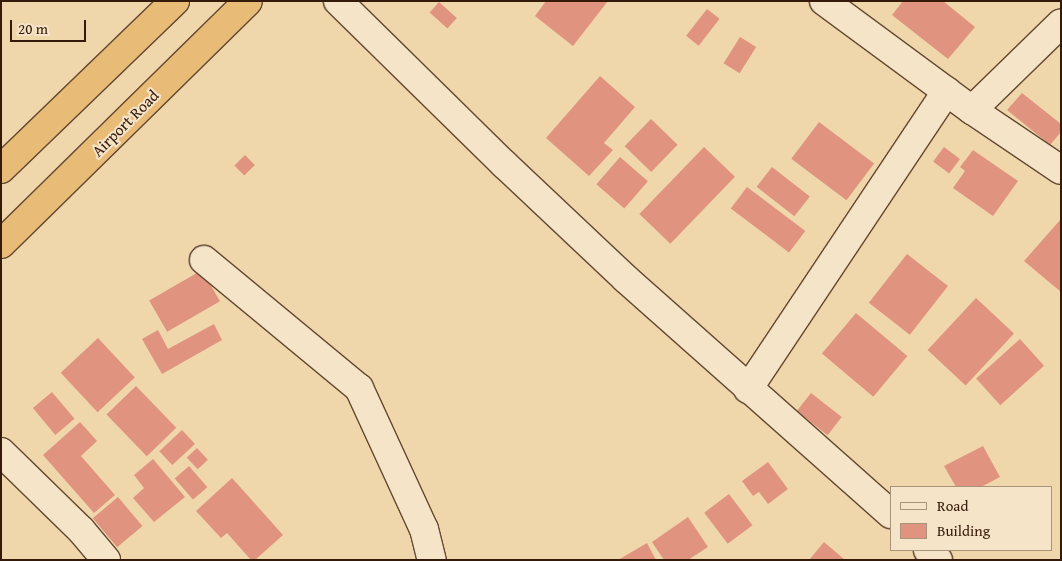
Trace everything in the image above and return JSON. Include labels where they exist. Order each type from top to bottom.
[{"type":"highway","points":[[1,170],[175,1]]},
{"type":"highway","name":"Airport Road","points":[[1,244],[248,1]]},
{"type":"street","points":[[338,1],[504,164],[748,389],[890,513]]},
{"type":"street","points":[[824,1],[972,110],[1061,170]]},
{"type":"street","points":[[972,110],[1061,23]]},
{"type":"street","points":[[748,389],[947,92]]},
{"type":"street","points":[[204,260],[359,388],[424,529],[432,560]]},
{"type":"street","points":[[1,452],[81,530],[106,560]]},
{"type":"street","points":[[929,551],[938,560]]},
{"type":"building","points":[[546,1],[608,1],[573,46],[535,16]]},
{"type":"building","points":[[903,1],[943,1],[975,27],[948,59],[892,15]]},
{"type":"building","points":[[439,2],[457,18],[447,28],[430,12]]},
{"type":"building","points":[[707,9],[720,19],[699,46],[686,36]]},
{"type":"building","points":[[740,37],[756,47],[740,73],[724,63]]},
{"type":"building","points":[[600,76],[635,107],[604,143],[613,150],[589,176],[546,138]]},
{"type":"building","points":[[1022,93],[1061,124],[1061,132],[1050,145],[1007,110]]},
{"type":"building","points":[[651,119],[678,145],[651,172],[625,146]]},
{"type":"building","points":[[819,122],[874,164],[846,200],[791,159]]},
{"type":"building","points":[[704,147],[735,177],[670,244],[639,214]]},
{"type":"building","points":[[944,147],[960,159],[949,173],[933,161]]},
{"type":"building","points":[[973,150],[1018,181],[993,216],[953,188],[965,171],[960,167]]},
{"type":"building","points":[[245,155],[255,165],[244,176],[234,166]]},
{"type":"building","points":[[620,157],[648,181],[624,208],[596,184]]},
{"type":"building","points":[[772,167],[810,197],[794,216],[757,187]]},
{"type":"building","points":[[747,187],[805,231],[789,252],[731,209]]},
{"type":"building","points":[[1061,219],[1061,292],[1024,261]]},
{"type":"building","points":[[907,254],[948,286],[910,335],[869,303]]},
{"type":"building","points":[[202,270],[220,301],[167,332],[149,300]]},
{"type":"building","points":[[976,298],[1014,333],[966,385],[928,350]]},
{"type":"building","points":[[856,313],[907,356],[873,397],[822,354]]},
{"type":"building","points":[[214,324],[222,340],[162,374],[142,339],[158,330],[168,349]]},
{"type":"building","points":[[98,338],[135,377],[98,412],[61,373]]},
{"type":"building","points":[[1020,339],[1044,366],[1000,405],[976,378]]},
{"type":"building","points":[[136,386],[176,428],[147,456],[107,414]]},
{"type":"building","points":[[52,392],[74,419],[55,435],[33,408]]},
{"type":"building","points":[[811,393],[842,417],[828,435],[797,411]]},
{"type":"building","points":[[80,422],[97,441],[81,456],[115,495],[94,513],[43,455]]},
{"type":"building","points":[[182,430],[195,444],[172,465],[159,451]]},
{"type":"building","points":[[983,446],[1000,477],[983,486],[955,486],[944,466]]},
{"type":"building","points":[[197,448],[208,460],[198,469],[187,458]]},
{"type":"building","points":[[153,459],[185,497],[154,522],[133,498],[144,488],[134,475]]},
{"type":"building","points":[[768,462],[788,489],[768,504],[759,492],[753,496],[742,481]]},
{"type":"building","points":[[189,466],[207,487],[193,500],[175,478]]},
{"type":"building","points":[[232,478],[283,535],[255,560],[251,560],[227,533],[221,538],[196,511]]},
{"type":"building","points":[[729,494],[752,525],[728,544],[704,513]]},
{"type":"building","points":[[118,497],[142,526],[117,547],[93,518]]},
{"type":"building","points":[[688,517],[708,547],[688,560],[664,560],[652,542]]},
{"type":"building","points":[[824,542],[845,560],[809,560]]},
{"type":"building","points":[[647,543],[656,560],[618,560]]}]
